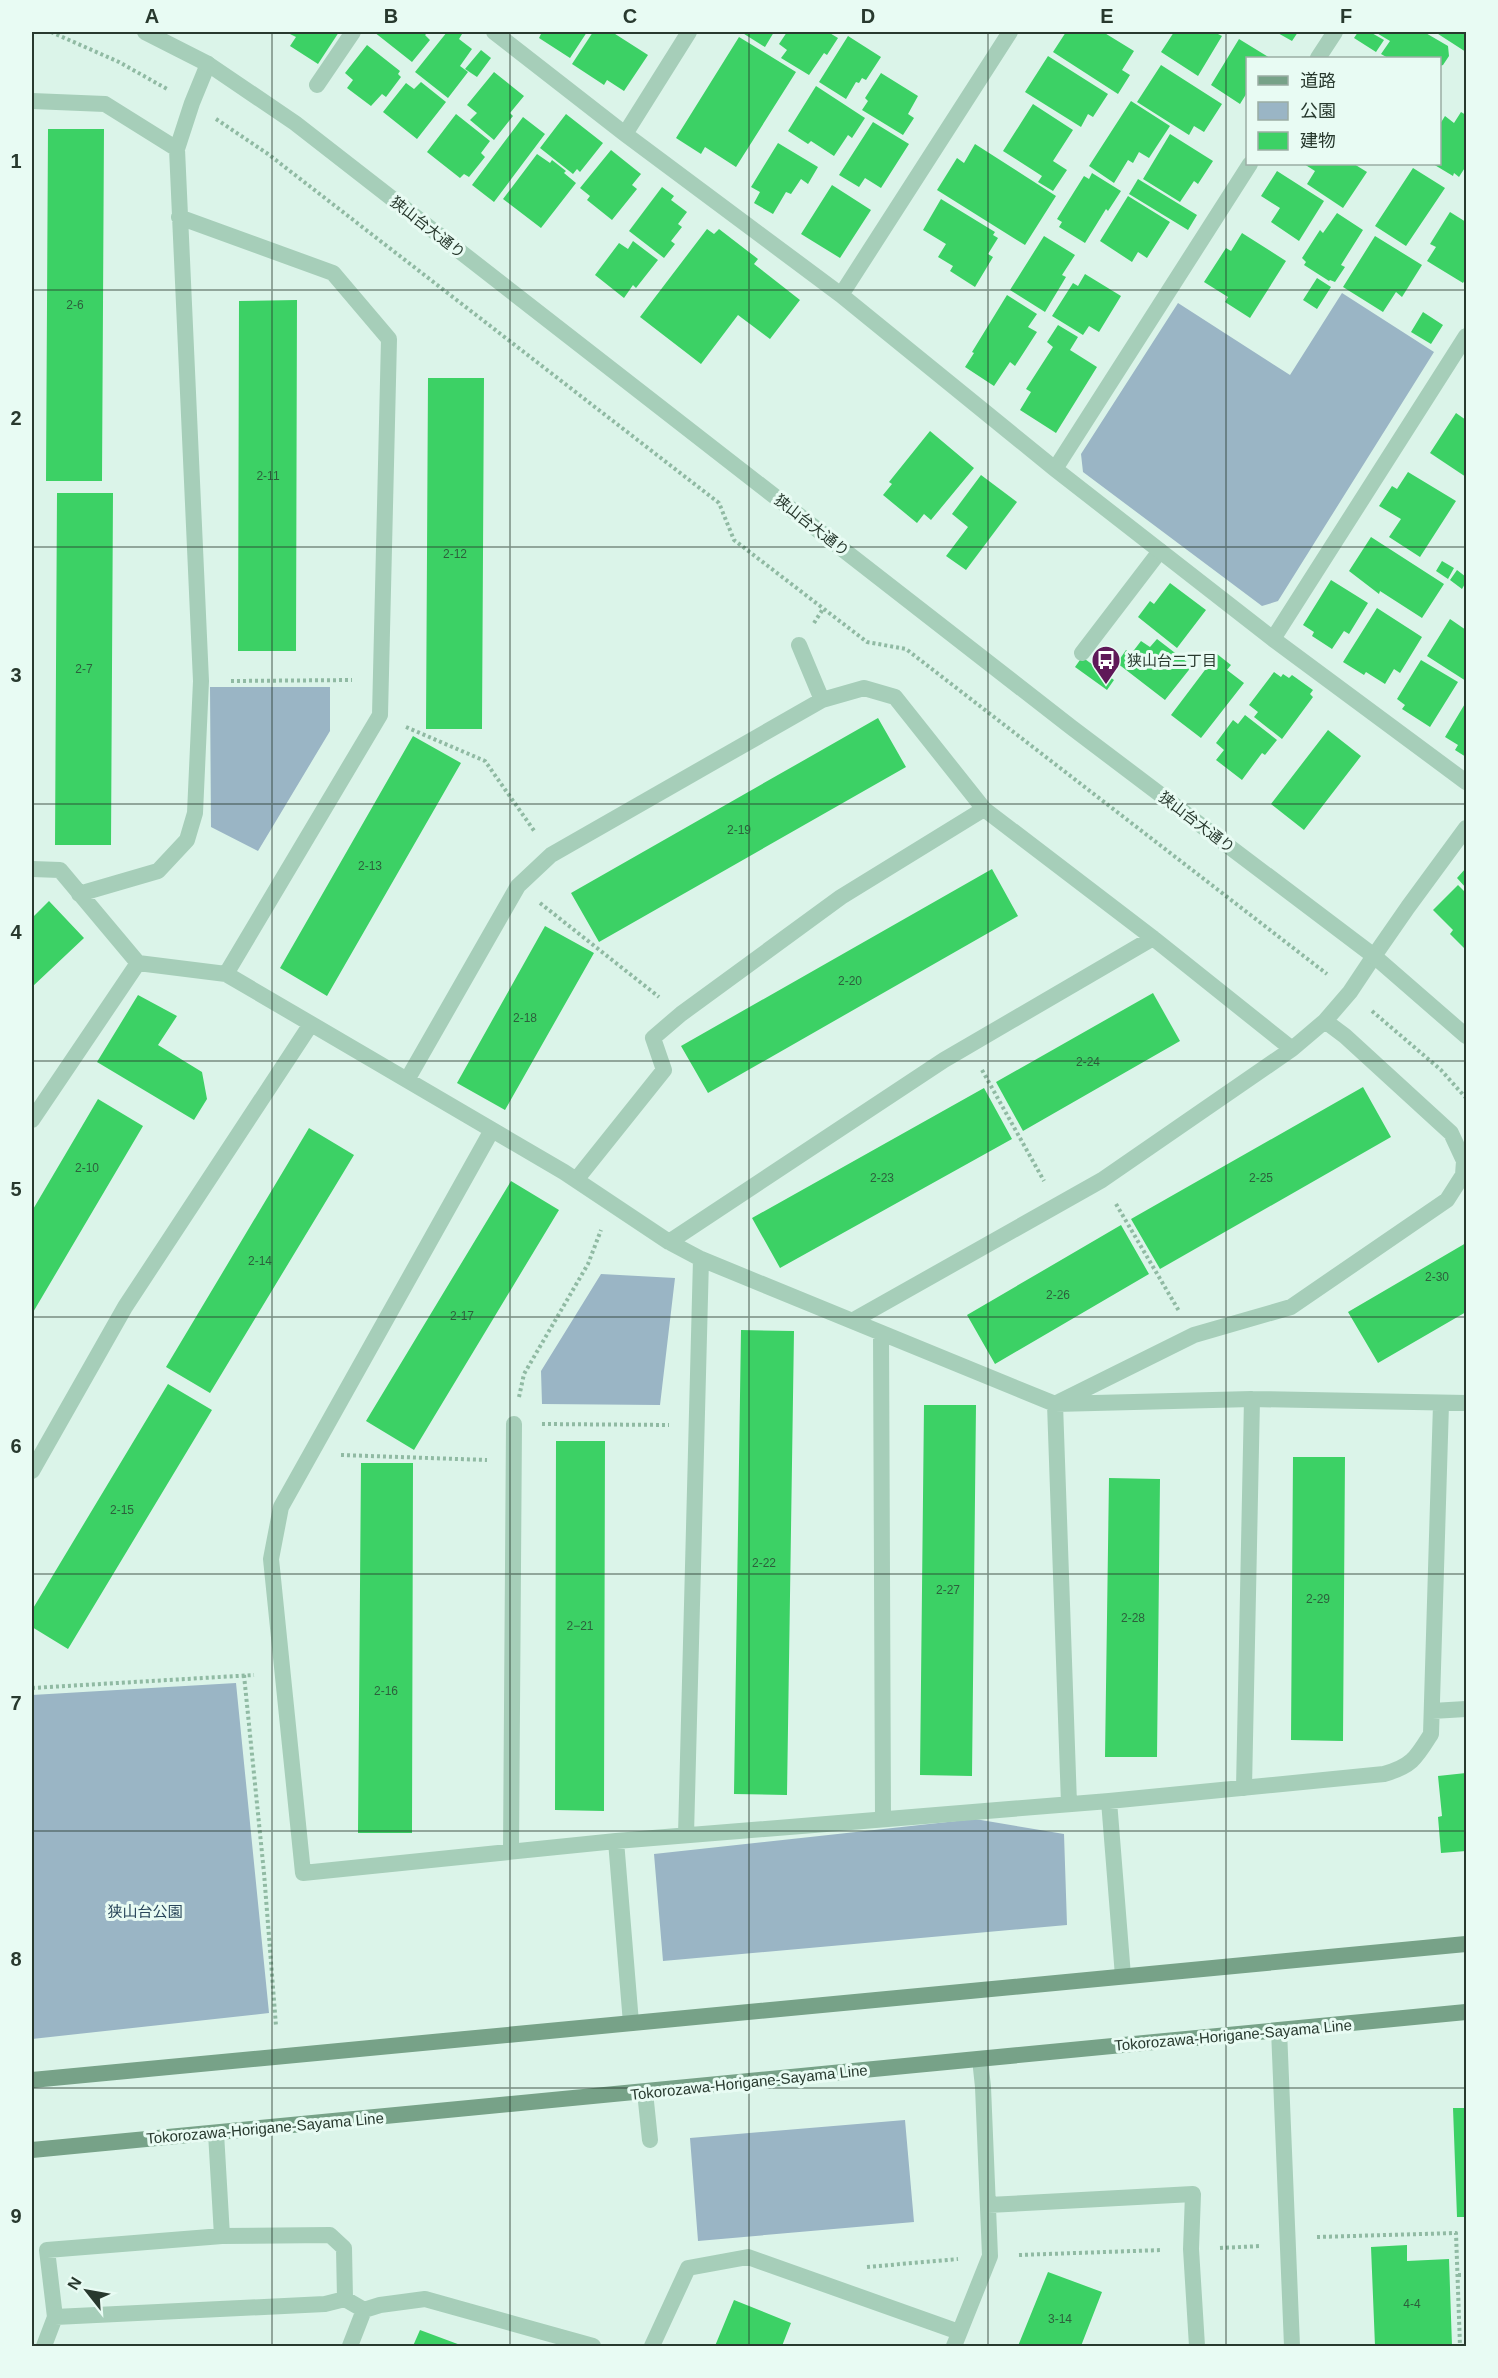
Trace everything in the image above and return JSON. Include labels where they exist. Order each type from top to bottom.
[{"type":"main road","points":[[32,2080],[1467,1944]]},
{"type":"main road","name":"Tokorozawa-Horigane-Sayama Line","points":[[32,2150],[1467,2012]]},
{"type":"street","name":"狭山台大通り","points":[[145,32],[208,64],[295,123],[1071,727],[1374,956],[1467,1036]]},
{"type":"street","points":[[317,85],[353,32]]},
{"type":"street","points":[[494,32],[625,134],[841,295],[1055,469],[1273,639],[1467,782]]},
{"type":"street","points":[[625,134],[689,32]]},
{"type":"street","points":[[841,295],[1010,32]]},
{"type":"street","points":[[1319,57],[1335,32]]},
{"type":"street","points":[[79,894],[158,871],[187,840],[195,813],[201,681],[177,149],[208,64]]},
{"type":"street","points":[[32,101],[105,104],[177,149]]},
{"type":"street","points":[[1055,469],[1249,165]]},
{"type":"street","points":[[179,217],[333,273],[389,339],[380,716],[226,974]]},
{"type":"street","points":[[1273,639],[1467,336]]},
{"type":"street","points":[[1082,653],[1160,551]]},
{"type":"street","points":[[799,645],[822,700]]},
{"type":"street","points":[[407,1080],[518,886],[551,855],[822,700],[864,688],[895,697],[984,809],[1153,938],[1292,1049]]},
{"type":"street","points":[[576,1180],[664,1070],[653,1038],[681,1014],[841,897],[984,809]]},
{"type":"street","points":[[852,1321],[1102,1180],[1292,1049],[1325,1022],[1350,992],[1408,906],[1467,828]]},
{"type":"street","points":[[32,869],[60,870],[138,963],[226,974],[576,1180],[669,1242],[701,1259],[1055,1404],[1252,1399],[1467,1403]]},
{"type":"street","points":[[669,1242],[968,1046],[1153,938]]},
{"type":"street","points":[[32,1120],[138,963]]},
{"type":"street","points":[[1055,1404],[1194,1335],[1291,1307],[1447,1200],[1463,1175],[1464,1161],[1451,1133],[1345,1036],[1325,1022]]},
{"type":"street","points":[[32,1471],[125,1307],[311,1024]]},
{"type":"street","points":[[492,1130],[281,1507],[271,1559],[303,1873],[616,1840],[1109,1801],[1384,1774],[1403,1769],[1419,1753],[1431,1734],[1441,1404]]},
{"type":"street","points":[[686,1835],[701,1259]]},
{"type":"street","points":[[881,1333],[883,1819]]},
{"type":"street","points":[[1244,1788],[1252,1399]]},
{"type":"street","points":[[1055,1404],[1069,1804]]},
{"type":"street","points":[[511,1851],[514,1424]]},
{"type":"street","points":[[1432,1711],[1467,1709]]},
{"type":"street","points":[[1109,1801],[1123,1976]]},
{"type":"street","points":[[616,1840],[632,2023]]},
{"type":"street","points":[[1279,2030],[1292,2346]]},
{"type":"street","points":[[652,2346],[688,2268],[748,2257],[956,2339],[990,2256],[980,2059]]},
{"type":"street","points":[[645,2092],[650,2140]]},
{"type":"street","points":[[216,2133],[222,2236]]},
{"type":"street","points":[[988,2205],[1193,2194],[1191,2249],[1197,2346]]},
{"type":"street","points":[[44,2346],[55,2317],[47,2250],[222,2236],[330,2235],[344,2248],[345,2299]]},
{"type":"street","points":[[55,2317],[325,2304],[345,2299],[364,2310],[380,2305],[425,2299],[593,2346]]},
{"type":"street","points":[[350,2346],[364,2310]]},
{"type":"path","points":[[51,32],[119,62],[192,103],[268,154],[719,503],[734,540],[867,642],[906,650],[1350,992],[1441,1070],[1467,1098]]},
{"type":"path","points":[[201,681],[380,680]]},
{"type":"path","points":[[380,716],[485,762],[551,855]]},
{"type":"path","points":[[518,886],[681,1014]]},
{"type":"path","points":[[968,1046],[1058,1205]]},
{"type":"path","points":[[1102,1180],[1194,1335]]},
{"type":"path","points":[[611,1203],[588,1264],[524,1374],[514,1424],[697,1425]]},
{"type":"path","points":[[311,1454],[514,1461]]},
{"type":"path","points":[[32,1688],[282,1673]]},
{"type":"path","points":[[244,1675],[264,1873],[276,2026]]},
{"type":"path","points":[[1313,2237],[1456,2233],[1460,2346]]},
{"type":"path","points":[[864,2268],[990,2256],[1262,2246]]},
{"type":"path","points":[[1458,2275],[1467,2275]]},
{"type":"green space","points":[[1342,293],[1434,352],[1278,601],[1262,606],[1083,472],[1081,454],[1178,303],[1290,375]]},
{"type":"green space","points":[[210,687],[330,687],[330,731],[258,851],[211,827]]},
{"type":"green space","points":[[601,1274],[675,1278],[660,1405],[542,1404],[541,1371]]},
{"type":"green space","name":"狭山台公園","points":[[236,1683],[269,2013],[32,2039],[32,1695]]},
{"type":"green space","points":[[975,1819],[1064,1834],[1067,1925],[663,1961],[654,1854]]},
{"type":"green space","points":[[905,2120],[914,2222],[698,2241],[690,2138]]},
{"type":"building","points":[[286,32],[339,32],[318,64],[290,46],[296,37]]},
{"type":"building","points":[[374,32],[428,32],[425,35],[430,40],[412,62]]},
{"type":"building","points":[[447,32],[462,34],[459,39],[472,49],[460,66],[468,72],[448,98],[415,72]]},
{"type":"building","points":[[542,32],[587,32],[570,58],[539,38]]},
{"type":"building","points":[[593,32],[612,32],[648,55],[624,91],[607,80],[604,85],[572,64]]},
{"type":"building","points":[[741,32],[774,32],[765,47]]},
{"type":"building","points":[[787,32],[828,32],[838,38],[827,55],[824,53],[809,75],[781,58],[787,50],[779,44]]},
{"type":"building","points":[[1066,32],[1103,32],[1134,51],[1122,70],[1130,75],[1118,94],[1053,52]]},
{"type":"building","points":[[1174,32],[1219,32],[1218,34],[1222,36],[1198,76],[1161,52]]},
{"type":"building","points":[[1276,32],[1298,32],[1292,41]]},
{"type":"building","points":[[1358,32],[1370,32],[1384,40],[1376,52],[1354,38]]},
{"type":"building","points":[[1375,32],[1424,32],[1448,46],[1449,56],[1441,66],[1441,57],[1386,57],[1381,54],[1390,41]]},
{"type":"building","points":[[1435,32],[1466,32],[1466,52]]},
{"type":"building","points":[[848,36],[881,57],[866,80],[862,78],[859,83],[856,82],[846,99],[819,82]]},
{"type":"building","points":[[739,37],[796,72],[736,167],[705,147],[701,154],[676,138]]},
{"type":"building","points":[[1239,39],[1268,57],[1246,57],[1246,94],[1240,104],[1211,85]]},
{"type":"building","points":[[367,45],[400,71],[398,74],[401,77],[386,97],[382,94],[371,106],[347,88],[353,80],[345,73]]},
{"type":"building","points":[[481,50],[491,58],[477,77],[465,69]]},
{"type":"building","points":[[1048,56],[1108,94],[1093,117],[1088,114],[1081,127],[1025,92]]},
{"type":"building","points":[[1161,65],[1222,104],[1204,132],[1194,126],[1189,135],[1137,102]]},
{"type":"building","points":[[494,72],[524,96],[510,113],[513,116],[494,140],[470,120],[477,113],[467,105]]},
{"type":"building","points":[[881,73],[918,96],[908,114],[914,118],[903,135],[862,110],[868,101],[865,98]]},
{"type":"building","points":[[421,82],[446,102],[417,139],[383,112],[406,83],[414,89]]},
{"type":"building","points":[[816,86],[865,118],[852,138],[848,135],[834,156],[811,141],[808,144],[788,131]]},
{"type":"building","points":[[1131,101],[1170,126],[1149,158],[1139,152],[1133,163],[1128,160],[1114,183],[1089,166]]},
{"type":"building","points":[[1033,104],[1073,130],[1053,161],[1067,170],[1053,191],[1038,182],[1042,176],[1003,151]]},
{"type":"building","points":[[1461,112],[1466,115],[1466,166],[1459,177],[1435,165],[1441,165],[1441,122],[1445,116],[1454,123]]},
{"type":"building","points":[[456,114],[490,141],[481,153],[485,157],[469,177],[464,174],[460,178],[427,152]]},
{"type":"building","points":[[566,114],[603,143],[580,172],[577,169],[573,174],[540,148]]},
{"type":"building","points":[[523,117],[545,134],[494,202],[472,185]]},
{"type":"building","points":[[873,122],[909,144],[881,188],[865,178],[859,187],[839,175]]},
{"type":"building","points":[[48,129],[104,129],[102,481],[46,481]]},
{"type":"building","points":[[1170,134],[1213,161],[1198,184],[1194,181],[1180,202],[1143,179]]},
{"type":"building","points":[[778,143],[818,167],[808,184],[801,179],[791,194],[786,192],[773,214],[754,203],[760,192],[751,187]]},
{"type":"building","points":[[975,144],[1056,196],[1025,245],[937,190],[957,158],[964,163]]},
{"type":"building","points":[[611,150],[641,174],[632,185],[637,189],[612,220],[587,200],[590,196],[580,188]]},
{"type":"building","points":[[537,154],[550,163],[552,160],[576,183],[541,228],[503,199]]},
{"type":"building","points":[[1306,165],[1356,165],[1367,172],[1343,208],[1307,184],[1315,171]]},
{"type":"building","points":[[1413,168],[1445,188],[1406,246],[1375,226]]},
{"type":"building","points":[[1277,171],[1324,201],[1299,241],[1271,222],[1280,208],[1261,196]]},
{"type":"building","points":[[1092,173],[1121,191],[1108,211],[1106,209],[1085,243],[1059,227],[1062,222],[1057,219],[1084,176],[1089,179]]},
{"type":"building","points":[[1138,179],[1197,215],[1188,230],[1129,194]]},
{"type":"building","points":[[832,185],[871,210],[840,258],[801,234]]},
{"type":"building","points":[[662,187],[674,196],[671,200],[687,212],[678,224],[682,227],[671,241],[675,244],[664,258],[629,231]]},
{"type":"building","points":[[1128,196],[1170,222],[1147,258],[1138,252],[1132,262],[1100,241]]},
{"type":"building","points":[[941,199],[995,232],[993,235],[998,238],[988,254],[993,257],[975,287],[950,271],[953,266],[938,257],[946,244],[923,230]]},
{"type":"building","points":[[1450,212],[1466,222],[1466,278],[1463,283],[1427,261],[1436,247],[1430,244]]},
{"type":"building","points":[[1337,213],[1363,230],[1341,265],[1345,267],[1335,282],[1329,281],[1304,265],[1306,262],[1302,258],[1320,230],[1323,233]]},
{"type":"building","points":[[707,229],[714,234],[719,229],[758,259],[754,264],[800,300],[770,339],[738,315],[701,364],[640,317]]},
{"type":"building","points":[[1242,233],[1286,261],[1250,318],[1225,302],[1228,297],[1204,282],[1226,248],[1231,251]]},
{"type":"building","points":[[1044,236],[1075,255],[1062,275],[1066,277],[1045,312],[1010,290]]},
{"type":"building","points":[[1375,236],[1422,265],[1402,297],[1396,292],[1383,312],[1343,287]]},
{"type":"building","points":[[633,241],[658,260],[636,288],[633,285],[624,298],[595,275],[619,243],[628,249]]},
{"type":"building","points":[[1085,274],[1121,296],[1099,332],[1089,326],[1083,335],[1052,316],[1073,283],[1078,286]]},
{"type":"building","points":[[1317,278],[1331,287],[1317,309],[1303,300]]},
{"type":"building","points":[[1007,295],[1037,314],[1028,327],[1037,332],[1015,366],[1010,362],[994,386],[965,367]]},
{"type":"building","points":[[297,300],[296,651],[238,651],[239,301]]},
{"type":"building","points":[[1423,312],[1443,325],[1431,344],[1411,332]]},
{"type":"building","points":[[1058,325],[1078,337],[1070,350],[1097,367],[1056,433],[1020,410],[1031,392],[1026,389],[1053,347],[1047,342]]},
{"type":"building","points":[[428,378],[484,378],[482,729],[426,729]]},
{"type":"building","points":[[1456,413],[1466,420],[1466,477],[1430,453]]},
{"type":"building","points":[[930,431],[974,468],[931,520],[924,514],[917,523],[883,495],[892,484],[889,482]]},
{"type":"building","points":[[1408,472],[1456,501],[1420,557],[1389,537],[1401,519],[1379,506],[1392,486],[1397,489]]},
{"type":"building","points":[[981,475],[1017,502],[966,570],[946,556],[968,527],[952,514]]},
{"type":"building","points":[[57,493],[113,493],[111,845],[55,845]]},
{"type":"building","points":[[1371,537],[1444,584],[1422,618],[1380,591],[1379,594],[1349,571]]},
{"type":"building","points":[[1442,561],[1454,568],[1448,579],[1436,571]]},
{"type":"building","points":[[1457,570],[1466,577],[1462,589],[1450,580]]},
{"type":"building","points":[[1331,580],[1368,603],[1349,634],[1344,631],[1332,649],[1312,636],[1314,632],[1303,625]]},
{"type":"building","points":[[1170,583],[1206,610],[1177,648],[1138,617],[1150,601],[1154,604]]},
{"type":"building","points":[[1377,608],[1422,637],[1400,673],[1394,669],[1385,684],[1366,672],[1364,675],[1343,662]]},
{"type":"building","points":[[1450,619],[1466,630],[1466,681],[1427,656]]},
{"type":"building","points":[[1157,639],[1192,666],[1165,700],[1117,663],[1126,650],[1131,654],[1141,641],[1150,647]]},
{"type":"building","points":[[1217,654],[1231,665],[1227,670],[1244,683],[1201,738],[1171,715]]},
{"type":"building","points":[[1082,657],[1114,680],[1107,690],[1075,667]]},
{"type":"building","points":[[1421,660],[1458,682],[1430,727],[1402,709],[1405,705],[1397,699]]},
{"type":"building","points":[[1274,672],[1281,677],[1283,674],[1289,678],[1292,675],[1313,690],[1310,694],[1313,697],[1282,739],[1254,717],[1258,712],[1249,705]]},
{"type":"building","points":[[1466,702],[1466,757],[1455,750],[1458,745],[1445,737]]},
{"type":"building","points":[[1245,715],[1277,740],[1265,755],[1262,753],[1242,780],[1216,760],[1224,750],[1216,743],[1233,720],[1238,724]]},
{"type":"building","points":[[878,718],[906,767],[599,942],[571,893]]},
{"type":"building","points":[[1328,730],[1361,756],[1304,830],[1271,804]]},
{"type":"building","points":[[413,736],[461,763],[327,996],[280,968]]},
{"type":"building","points":[[1466,868],[1466,888],[1457,878]]},
{"type":"building","points":[[992,869],[1018,916],[708,1093],[681,1046]]},
{"type":"building","points":[[1458,885],[1466,893],[1466,950],[1450,934],[1453,930],[1433,910]]},
{"type":"building","points":[[49,901],[84,938],[32,987],[32,918]]},
{"type":"building","points":[[545,926],[594,953],[505,1110],[457,1083]]},
{"type":"building","points":[[1153,993],[1180,1041],[1023,1131],[996,1082]]},
{"type":"building","points":[[138,995],[177,1016],[158,1045],[202,1072],[207,1099],[194,1120],[97,1062]]},
{"type":"building","points":[[1363,1087],[1391,1137],[1160,1269],[1131,1219]]},
{"type":"building","points":[[984,1088],[1012,1139],[780,1268],[752,1218]]},
{"type":"building","points":[[98,1099],[143,1126],[32,1314],[32,1211]]},
{"type":"building","points":[[309,1128],[354,1155],[210,1393],[166,1367]]},
{"type":"building","points":[[511,1181],[559,1210],[414,1450],[366,1421]]},
{"type":"building","points":[[1121,1225],[1149,1274],[995,1364],[967,1315]]},
{"type":"building","points":[[1466,1243],[1466,1312],[1378,1363],[1348,1312]]},
{"type":"building","points":[[741,1330],[794,1331],[787,1795],[734,1794]]},
{"type":"building","points":[[168,1384],[212,1410],[68,1649],[32,1627],[32,1610]]},
{"type":"building","points":[[924,1405],[976,1405],[972,1776],[920,1775]]},
{"type":"building","points":[[556,1441],[605,1441],[604,1811],[555,1810]]},
{"type":"building","points":[[1293,1457],[1345,1457],[1343,1741],[1291,1740]]},
{"type":"building","points":[[361,1463],[413,1463],[412,1833],[358,1833]]},
{"type":"building","points":[[1109,1478],[1160,1479],[1157,1757],[1105,1757]]},
{"type":"building","points":[[1466,1773],[1466,1851],[1441,1853],[1438,1817],[1442,1816],[1438,1776]]},
{"type":"building","points":[[1453,2108],[1466,2108],[1466,2217],[1457,2217]]},
{"type":"building","points":[[1407,2245],[1407,2261],[1449,2259],[1452,2346],[1375,2346],[1371,2247]]},
{"type":"building","points":[[1048,2272],[1102,2292],[1081,2346],[1018,2346]]},
{"type":"building","points":[[734,2300],[791,2323],[782,2346],[715,2346]]},
{"type":"building","points":[[420,2330],[463,2346],[413,2346]]},
{"type":"place","name":"狭山台二丁目","points":[[1106,686]]}]
